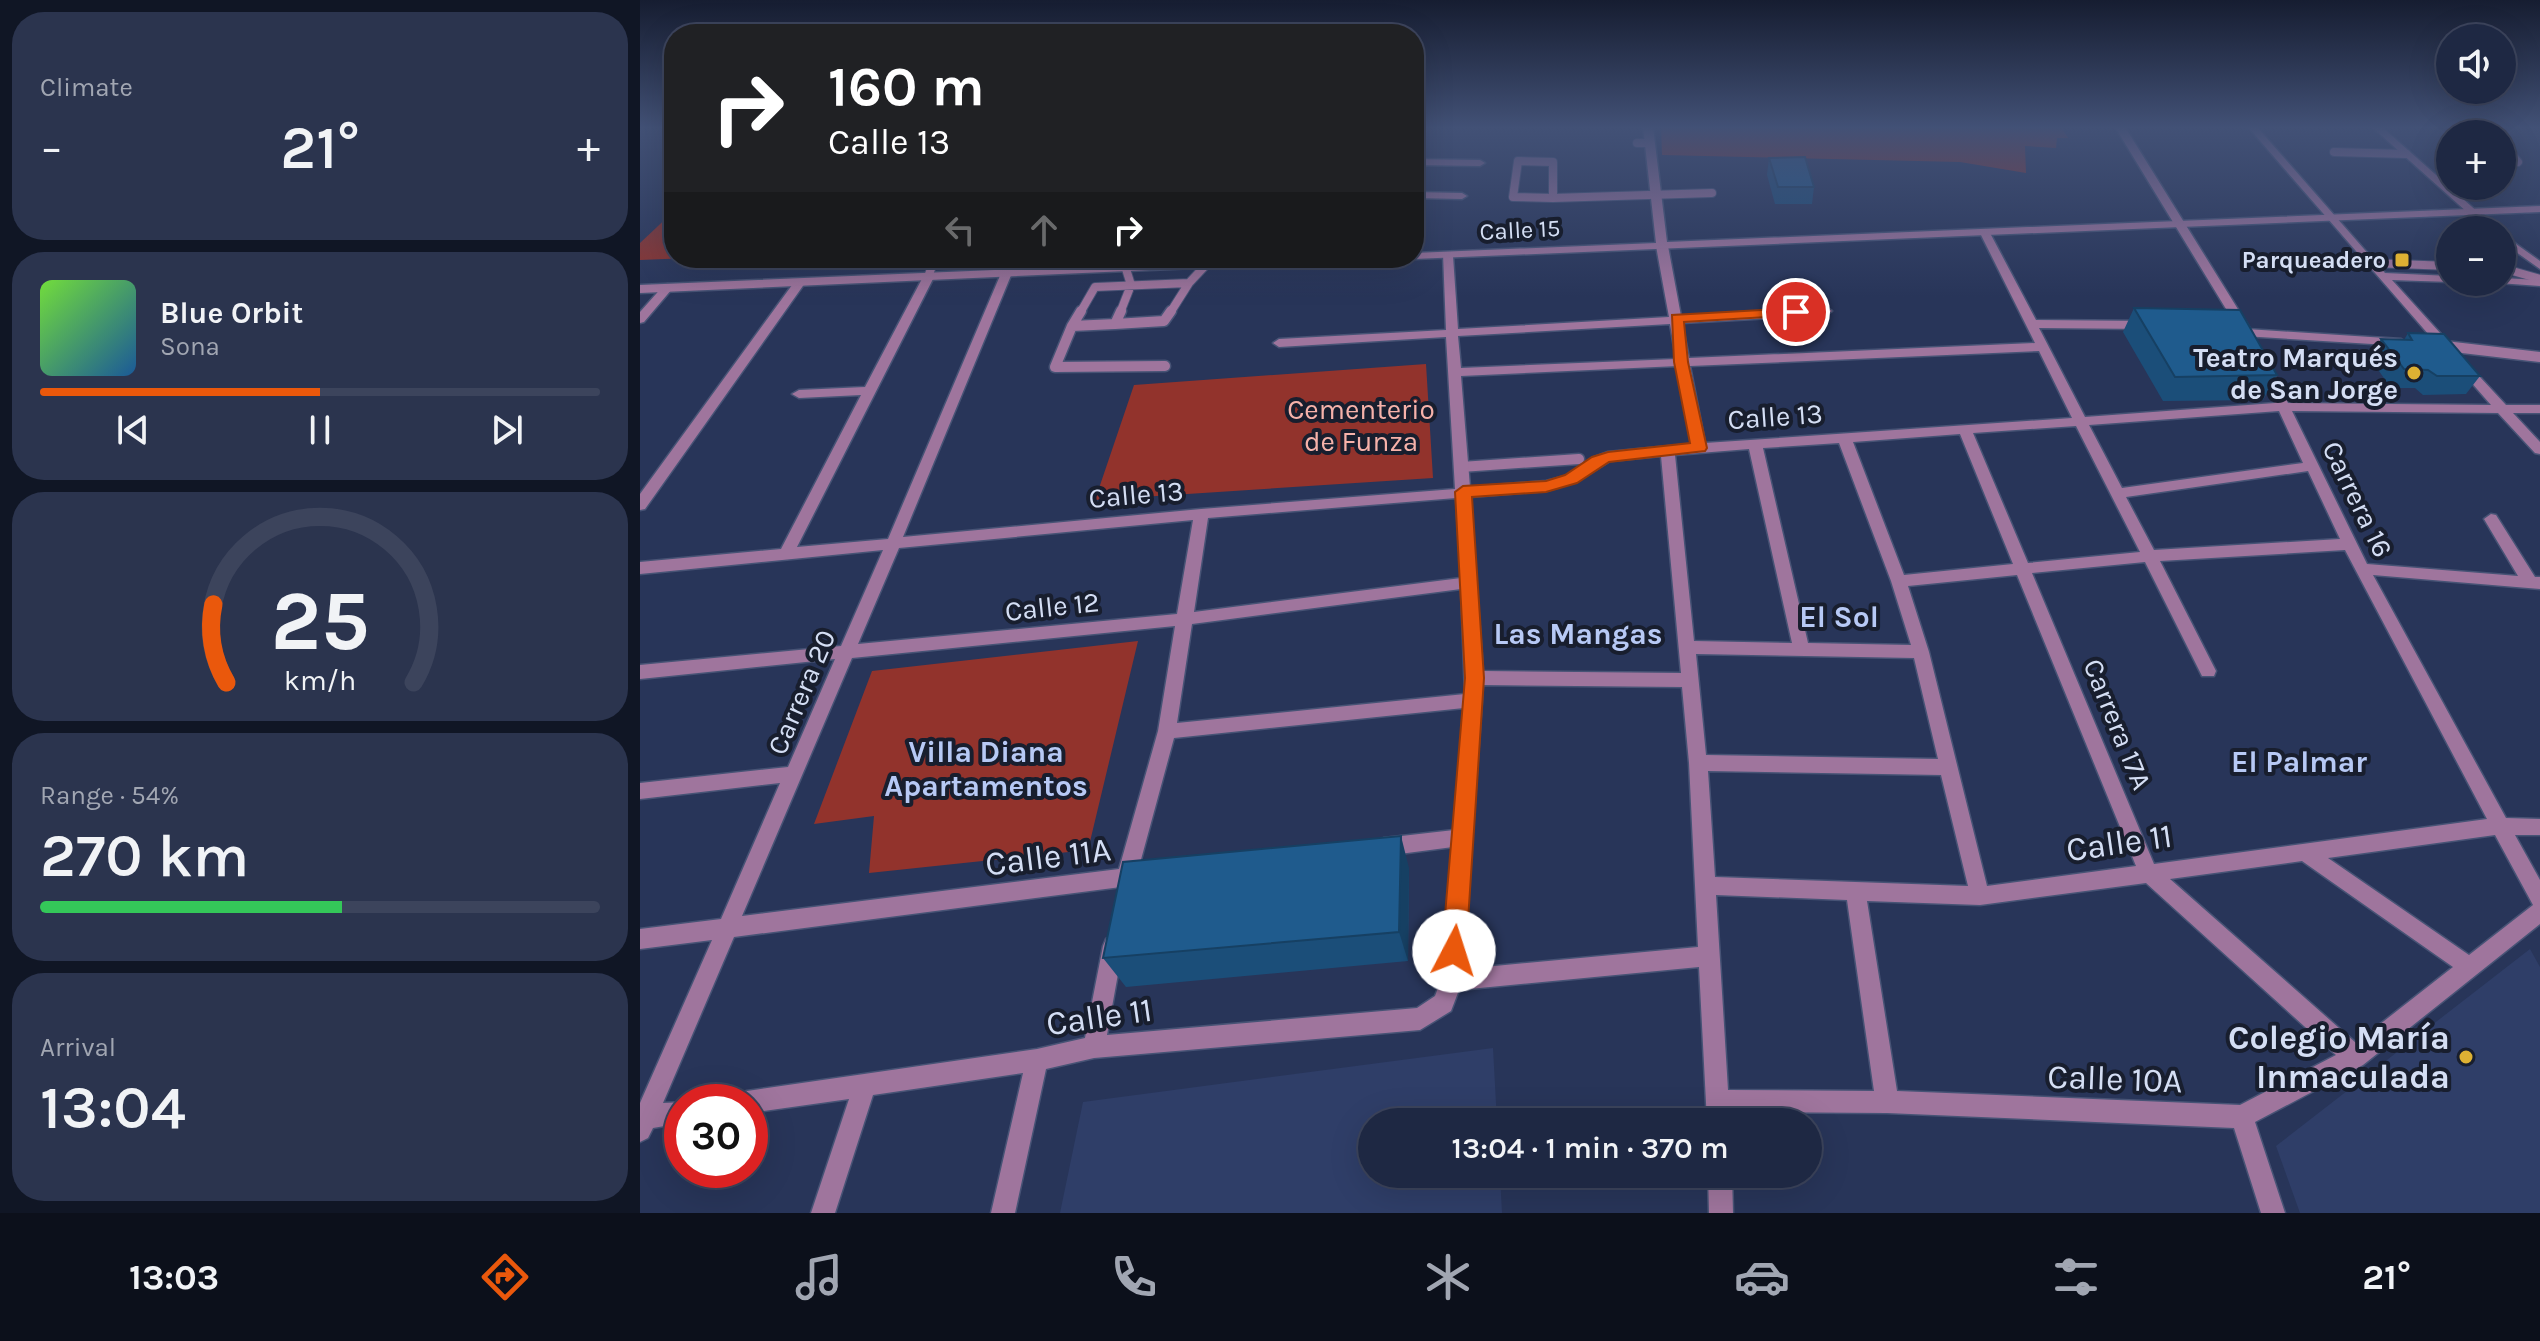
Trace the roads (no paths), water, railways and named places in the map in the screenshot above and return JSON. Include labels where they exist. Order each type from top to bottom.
[{"type":"street","points":[[1654,184],[1662,246],[1677,318],[1681,362],[1699,448]]},
{"type":"street","name":"Carrera 16","points":[[2156,184],[2183,225],[2283,407],[2362,569],[2540,899]]},
{"type":"street","points":[[2299,184],[2540,450]]},
{"type":"street","points":[[2439,184],[2475,216]]},
{"type":"street","points":[[1424,195],[1462,196]]},
{"type":"street","name":"Calle 15","points":[[1424,256],[2540,209]]},
{"type":"street","points":[[1985,233],[2040,347],[2208,671]]},
{"type":"street","points":[[2516,248],[2540,266]]},
{"type":"street","points":[[1447,256],[1475,678],[1450,984],[1711,956]]},
{"type":"street","points":[[640,289],[1165,268]]},
{"type":"street","name":"Carrera 20","points":[[642,1122],[894,542],[1006,273]]},
{"type":"street","points":[[2385,276],[2436,278]]},
{"type":"street","points":[[786,554],[928,277]]},
{"type":"street","points":[[2516,281],[2540,281]]},
{"type":"street","points":[[640,505],[799,283]]},
{"type":"street","points":[[640,319],[668,287]]},
{"type":"street","points":[[1279,343],[1826,311]]},
{"type":"street","points":[[2030,324],[2167,325]]},
{"type":"street","points":[[2239,329],[2414,344]]},
{"type":"street","points":[[2430,345],[2445,346]]},
{"type":"street","points":[[1456,372],[2040,347]]},
{"type":"street","points":[[799,394],[871,391]]},
{"type":"street","name":"Calle 13","points":[[640,568],[1201,514],[1546,486],[1571,479],[1608,457],[1699,448],[2283,407],[2540,409]]},
{"type":"street","name":"Carrera 17A","points":[[1965,429],[2148,872],[2355,1057]]},
{"type":"street","points":[[1844,437],[1899,581],[1921,652],[1980,896]]},
{"type":"street","points":[[1755,445],[1802,651]]},
{"type":"street","points":[[1668,452],[1698,763],[1719,1108]]},
{"type":"street","points":[[2117,493],[2314,466]]},
{"type":"street","points":[[640,478],[661,476]]},
{"type":"street","points":[[1125,886],[1167,731],[1201,514]]},
{"type":"street","points":[[2491,519],[2535,583]]},
{"type":"street","points":[[1899,581],[2151,556],[2350,544]]},
{"type":"street","points":[[2362,569],[2535,583]]},
{"type":"street","name":"Calle 12","points":[[640,672],[1184,619],[1467,583]]},
{"type":"street","points":[[1685,647],[1921,652]]},
{"type":"street","points":[[1475,678],[1688,680]]},
{"type":"street","points":[[1167,731],[1473,700]]},
{"type":"street","points":[[1698,763],[1950,767]]},
{"type":"street","points":[[640,791],[794,774]]},
{"type":"street","name":"Calle 11","points":[[1706,886],[1980,896],[2498,826],[2540,827]]},
{"type":"street","points":[[1356,850],[1463,837]]},
{"type":"street","points":[[2303,851],[2471,968]]},
{"type":"street","name":"Calle 11A","points":[[640,939],[1125,886],[1157,874]]},
{"type":"street","points":[[1856,891],[1887,1102]]},
{"type":"street","points":[[2273,1213],[2242,1117],[2355,1057],[2540,912]]},
{"type":"street","points":[[1094,1047],[1118,924]]},
{"type":"street","name":"Calle 11","points":[[768,1099],[1037,1060],[1094,1047],[1420,1019],[1443,1003],[1450,984]]},
{"type":"street","points":[[1003,1213],[1037,1060]]},
{"type":"street","points":[[823,1213],[865,1084]]},
{"type":"street","name":"Calle 10A","points":[[1786,1108],[1887,1102],[2242,1117]]},
{"type":"street","points":[[642,1122],[664,1116]]},
{"type":"street","points":[[1720,1188],[1721,1213]]},
{"type":"lane","points":[[1515,184],[1513,197],[1521,200],[1712,193]]},
{"type":"lane","points":[[1553,184],[1553,199]]},
{"type":"lane","points":[[2371,263],[2436,265]]},
{"type":"lane","points":[[928,277],[931,268]]},
{"type":"lane","points":[[1072,326],[1164,321],[1189,283],[1203,268]]},
{"type":"lane","points":[[1115,324],[1131,285],[1126,269]]},
{"type":"lane","points":[[2516,273],[2540,281]]},
{"type":"lane","points":[[1165,366],[1059,369],[1054,363],[1095,287],[1189,283]]},
{"type":"lane","points":[[2445,346],[2540,357]]},
{"type":"lane","points":[[1461,467],[1579,459]]},
{"type":"place","name":"Parqueadero","points":[[2402,260]]},
{"type":"place","name":"Teatro Marqués de San Jorge","points":[[2414,373]]},
{"type":"place","name":"Colegio María Inmaculada","points":[[2466,1057]]},
{"type":"district","name":"El Sol","points":[[1839,617]]},
{"type":"district","name":"Las Mangas","points":[[1578,634]]},
{"type":"district","name":"El Palmar","points":[[2299,762]]},
{"type":"district","name":"Villa Diana Apartamentos","points":[[986,769]]},
{"type":"park label","name":"Cementerio de Funza","points":[[1361,425]]}]
